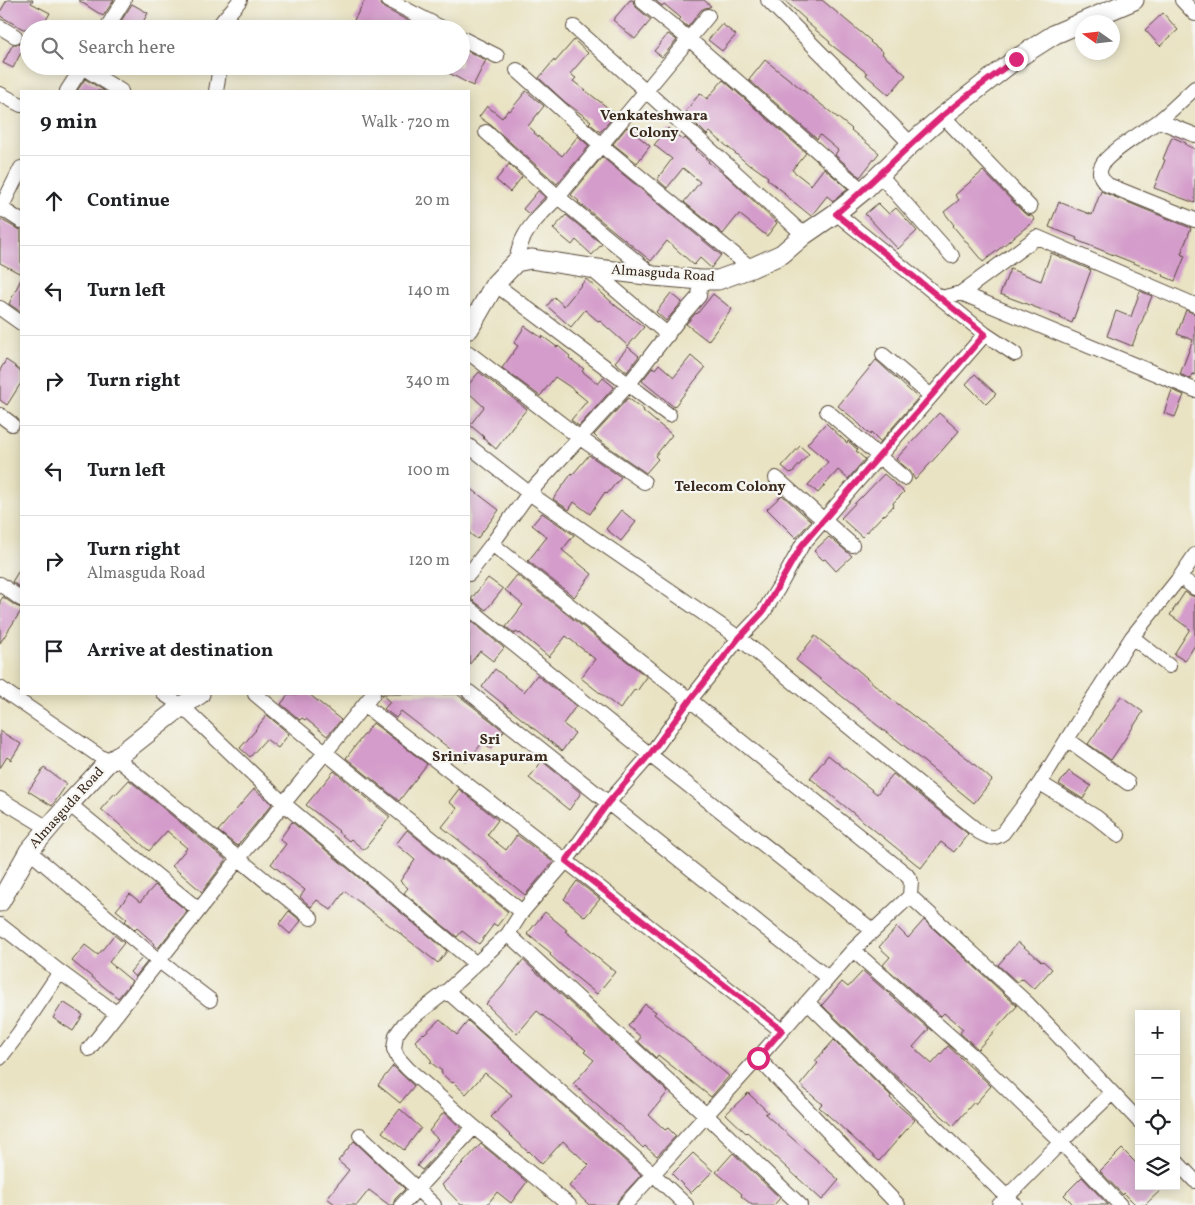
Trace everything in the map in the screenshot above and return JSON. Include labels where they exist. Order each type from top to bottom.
[{"type":"street","points":[[112,20],[124,0]]},
{"type":"street","points":[[223,20],[240,0]]},
{"type":"street","points":[[388,0],[427,20]]},
{"type":"street","points":[[768,0],[911,144]]},
{"type":"street","points":[[1182,0],[1195,14]]},
{"type":"street","name":"Almasguda Road","points":[[516,262],[531,259],[654,276],[701,280],[718,280],[751,268],[782,254],[804,235],[836,214],[943,116],[1016,59],[1056,34],[1128,1]]},
{"type":"street","points":[[642,2],[689,39],[863,191]]},
{"type":"street","points":[[470,323],[495,284],[516,262],[525,234],[537,218],[558,197],[708,16]]},
{"type":"street","points":[[0,27],[16,36]]},
{"type":"street","points":[[574,27],[804,235]]},
{"type":"street","points":[[470,42],[497,56]]},
{"type":"street","points":[[517,70],[601,145],[751,268]]},
{"type":"street","points":[[68,90],[78,75]]},
{"type":"street","points":[[96,75],[119,90]]},
{"type":"street","points":[[216,90],[219,75]]},
{"type":"street","points":[[1195,88],[1159,120],[1109,156],[1102,164],[1100,172],[1101,179],[1108,185],[1195,220]]},
{"type":"street","points":[[0,94],[20,104]]},
{"type":"street","points":[[943,116],[1030,207]]},
{"type":"street","points":[[1159,120],[1195,135]]},
{"type":"street","points":[[486,132],[558,197],[654,276]]},
{"type":"street","points":[[20,170],[1,209],[20,220]]},
{"type":"street","points":[[880,174],[952,256]]},
{"type":"street","points":[[836,214],[985,334],[1015,354]]},
{"type":"street","points":[[941,298],[961,293],[1037,237],[1195,305]]},
{"type":"street","points":[[590,268],[668,335]]},
{"type":"street","points":[[470,573],[529,493],[628,385],[699,296],[701,280]]},
{"type":"street","points":[[495,284],[670,415]]},
{"type":"street","points":[[961,293],[1194,388]]},
{"type":"street","points":[[0,308],[20,322]]},
{"type":"street","points":[[569,1205],[474,1127],[408,1069],[398,1058],[394,1049],[396,1035],[404,1024],[447,991],[508,934],[522,912],[566,861],[608,803],[650,754],[739,638],[763,612],[802,545],[985,334]]},
{"type":"street","points":[[470,354],[580,438],[644,482]]},
{"type":"street","points":[[883,355],[930,396]]},
{"type":"street","points":[[828,411],[904,478]]},
{"type":"street","points":[[0,415],[12,424]]},
{"type":"street","points":[[470,447],[529,493],[739,638],[979,832],[988,837],[996,838],[1003,833],[1040,783],[1132,637],[1180,577],[1195,555]]},
{"type":"street","points":[[776,478],[852,545]]},
{"type":"street","points":[[492,544],[690,700],[906,874],[911,881],[910,896],[853,950],[706,1116],[624,1205]]},
{"type":"street","points":[[1180,577],[1195,588]]},
{"type":"street","points":[[0,584],[20,598]]},
{"type":"street","points":[[470,609],[872,930]]},
{"type":"street","points":[[1132,637],[1169,666]]},
{"type":"street","points":[[0,688],[112,760],[239,858],[312,918]]},
{"type":"street","points":[[470,693],[828,978]]},
{"type":"street","points":[[166,695],[182,706],[284,804],[476,964]]},
{"type":"street","name":"Almasguda Road","points":[[0,902],[29,850],[69,804],[112,760],[198,695]]},
{"type":"street","points":[[256,695],[522,912]]},
{"type":"street","points":[[89,1049],[239,858],[369,699],[566,861],[782,1030]]},
{"type":"street","points":[[1067,739],[1128,783]]},
{"type":"street","points":[[1040,783],[1096,817],[1118,835]]},
{"type":"street","points":[[0,800],[48,828]]},
{"type":"street","points":[[69,804],[200,910]]},
{"type":"street","points":[[29,850],[159,961],[210,1000]]},
{"type":"street","points":[[910,896],[1028,1004],[1135,1117]]},
{"type":"street","points":[[0,925],[117,1014]]},
{"type":"street","points":[[508,934],[800,1205]]},
{"type":"street","points":[[853,950],[975,1058],[1061,1142],[1120,1205]]},
{"type":"street","points":[[0,1058],[60,972]]},
{"type":"street","points":[[447,991],[686,1205]]},
{"type":"street","points":[[807,1002],[1007,1203],[1061,1142],[1112,1093]]},
{"type":"street","points":[[758,1058],[898,1205]]},
{"type":"street","points":[[402,1205],[474,1127]]},
{"type":"street","points":[[360,1135],[434,1205]]},
{"type":"street","points":[[1180,1165],[1195,1181]]},
{"type":"building","points":[[7,0],[33,0],[31,3],[50,13],[46,20],[20,20],[20,27],[0,16],[0,12]]},
{"type":"building","points":[[78,0],[114,0],[103,16]]},
{"type":"building","points":[[365,0],[378,0],[384,8],[407,20],[354,20]]},
{"type":"building","points":[[630,0],[633,0],[634,5],[651,20],[635,39],[613,20]]},
{"type":"building","points":[[655,0],[704,0],[711,6],[701,10],[688,27],[679,20],[681,18],[664,4],[662,6]]},
{"type":"building","points":[[784,0],[822,0],[871,41],[883,52],[882,54],[906,75],[889,95],[866,75],[867,73],[829,43]]},
{"type":"building","points":[[132,4],[148,13],[144,20],[122,20]]},
{"type":"building","points":[[1163,13],[1178,30],[1160,46],[1145,30]]},
{"type":"building","points":[[722,24],[736,35],[722,51],[708,40]]},
{"type":"building","points":[[668,34],[677,40],[662,57],[654,51]]},
{"type":"building","points":[[574,40],[588,53],[570,74],[576,78],[573,81],[616,114],[600,132],[589,123],[591,121],[565,102],[539,78]]},
{"type":"building","points":[[13,44],[19,44],[20,55],[13,68],[3,63]]},
{"type":"building","points":[[470,52],[486,60],[473,86],[453,75],[470,75]]},
{"type":"building","points":[[765,60],[852,129],[879,153],[860,177],[835,155],[838,150],[820,135],[817,139],[749,80]]},
{"type":"building","points":[[85,79],[103,90],[78,90]]},
{"type":"building","points":[[723,80],[806,153],[792,170],[811,185],[824,168],[848,189],[833,201],[827,196],[811,216],[767,179],[768,177],[749,165],[710,132],[707,135],[696,124],[698,121],[686,111],[700,93],[707,99]]},
{"type":"building","points":[[526,91],[544,106],[528,126],[534,133],[562,156],[578,136],[589,146],[557,184],[492,126],[479,117],[487,106],[502,118]]},
{"type":"building","points":[[627,127],[650,146],[637,163],[613,144]]},
{"type":"building","points":[[668,128],[683,140],[685,138],[708,162],[727,176],[777,223],[767,236],[739,214],[723,234],[684,202],[700,182],[683,168],[667,188],[657,179],[672,159],[654,145]]},
{"type":"building","points":[[1172,137],[1195,149],[1195,203],[1154,188]]},
{"type":"building","points":[[602,157],[721,255],[711,268],[700,258],[694,265],[667,241],[651,261],[571,195]]},
{"type":"building","points":[[509,164],[522,177],[510,192],[496,180]]},
{"type":"building","points":[[983,171],[1024,213],[1032,216],[1035,220],[983,262],[953,226],[944,212],[959,200],[955,195]]},
{"type":"building","points":[[538,191],[545,197],[529,214],[523,209]]},
{"type":"building","points":[[1101,191],[1191,228],[1181,254],[1185,256],[1175,281],[1049,227],[1059,202],[1092,215]]},
{"type":"building","points":[[878,203],[889,214],[896,208],[917,231],[898,249],[865,214]]},
{"type":"building","points":[[566,215],[602,244],[592,255],[576,240],[572,245],[553,229]]},
{"type":"building","points":[[0,219],[20,230],[20,273],[0,263]]},
{"type":"building","points":[[1051,253],[1091,270],[1072,323],[1000,294],[1010,269],[1041,281]]},
{"type":"building","points":[[586,279],[616,306],[644,327],[628,346],[585,310],[571,327],[547,306],[554,297],[564,306]]},
{"type":"building","points":[[20,281],[20,311],[9,304]]},
{"type":"building","points":[[1140,291],[1152,296],[1132,346],[1107,336],[1116,311],[1131,317]]},
{"type":"building","points":[[671,293],[682,302],[666,321],[656,312]]},
{"type":"building","points":[[713,294],[732,309],[708,341],[686,324]]},
{"type":"building","points":[[1186,310],[1195,314],[1195,375],[1192,374],[1190,379],[1180,374],[1193,340],[1177,334]]},
{"type":"building","points":[[525,326],[558,346],[570,356],[569,358],[584,369],[582,371],[598,384],[603,378],[614,387],[579,426],[571,420],[587,401],[570,387],[555,377],[540,396],[502,368],[518,346],[514,343]]},
{"type":"building","points":[[628,347],[639,356],[627,372],[615,362]]},
{"type":"building","points":[[691,356],[705,368],[674,407],[642,381],[653,367],[655,369],[659,364],[674,377]]},
{"type":"building","points":[[6,360],[20,371],[20,385],[7,405],[0,400],[0,370]]},
{"type":"building","points":[[876,360],[918,398],[880,442],[838,406]]},
{"type":"building","points":[[479,372],[527,409],[496,449],[470,425],[484,407],[470,394],[470,383]]},
{"type":"building","points":[[975,374],[996,394],[986,404],[966,384]]},
{"type":"building","points":[[1172,390],[1184,395],[1175,417],[1164,413]]},
{"type":"building","points":[[628,398],[672,435],[655,456],[658,459],[646,473],[594,435]]},
{"type":"building","points":[[939,413],[959,431],[915,480],[910,471],[896,459]]},
{"type":"building","points":[[826,423],[847,443],[848,441],[858,450],[856,451],[865,459],[848,479],[838,470],[818,493],[808,485],[828,462],[807,444]]},
{"type":"building","points":[[800,446],[809,454],[790,473],[782,466]]},
{"type":"building","points":[[589,455],[621,477],[607,494],[605,492],[590,514],[574,502],[569,510],[553,499],[572,473]]},
{"type":"building","points":[[884,474],[904,492],[885,515],[862,537],[841,518]]},
{"type":"building","points":[[470,488],[499,510],[477,539],[470,534]]},
{"type":"building","points":[[782,495],[811,521],[796,538],[767,509]]},
{"type":"building","points":[[621,510],[636,522],[621,541],[606,529]]},
{"type":"building","points":[[542,513],[574,535],[562,550],[592,574],[574,597],[528,561],[547,537],[532,525]]},
{"type":"building","points":[[829,537],[852,556],[836,571],[814,551]]},
{"type":"building","points":[[20,569],[20,587],[12,582]]},
{"type":"building","points":[[517,575],[647,677],[620,709],[581,678],[595,659],[566,636],[549,657],[520,633],[516,632],[515,634],[506,627],[523,605],[505,590]]},
{"type":"building","points":[[488,578],[503,589],[486,610],[471,599]]},
{"type":"building","points":[[1185,592],[1195,597],[1195,645],[1185,661],[1174,654],[1190,629],[1170,615]]},
{"type":"building","points":[[3,597],[20,608],[20,613],[0,643],[0,601]]},
{"type":"building","points":[[470,620],[504,648],[493,661],[480,651],[470,664]]},
{"type":"building","points":[[815,636],[992,780],[974,803],[796,660]]},
{"type":"building","points":[[495,669],[524,692],[537,675],[576,706],[563,724],[575,733],[562,751],[482,687]]},
{"type":"building","points":[[288,695],[310,695],[341,720],[327,736],[306,719],[302,718],[300,720],[281,704]]},
{"type":"building","points":[[382,695],[458,695],[504,731],[491,748],[483,742],[467,762],[401,711],[396,718],[384,709],[390,702]]},
{"type":"building","points":[[1121,696],[1143,712],[1111,760],[1088,744]]},
{"type":"building","points":[[267,715],[289,734],[278,748],[266,739],[250,757],[240,748]]},
{"type":"building","points":[[373,723],[427,764],[399,801],[346,758]]},
{"type":"building","points":[[0,731],[21,744],[11,760],[7,757],[0,768]]},
{"type":"building","points":[[828,755],[877,794],[893,774],[968,834],[954,852],[941,842],[921,868],[810,778]]},
{"type":"building","points":[[542,761],[581,793],[569,810],[529,778]]},
{"type":"building","points":[[44,768],[67,784],[52,806],[28,791]]},
{"type":"building","points":[[334,771],[390,817],[364,850],[351,839],[349,841],[306,805]]},
{"type":"building","points":[[1069,771],[1091,786],[1083,799],[1059,784]]},
{"type":"building","points":[[129,780],[226,860],[202,892],[172,866],[187,848],[167,831],[149,851],[101,809]]},
{"type":"building","points":[[254,789],[272,804],[237,846],[218,831]]},
{"type":"building","points":[[459,789],[498,820],[487,835],[506,850],[517,835],[553,862],[525,895],[442,827],[457,808],[449,802]]},
{"type":"building","points":[[292,822],[447,951],[438,963],[345,891],[331,910],[317,900],[311,907],[300,897],[305,890],[271,864],[286,844],[280,839]]},
{"type":"building","points":[[407,830],[508,912],[497,926],[494,924],[479,944],[462,931],[457,937],[404,893],[408,888],[400,881],[415,860],[396,844]]},
{"type":"building","points":[[577,881],[600,899],[585,917],[564,899]]},
{"type":"building","points":[[155,885],[187,911],[158,948],[137,928],[135,930],[125,921],[127,919],[116,910],[130,894],[140,902]]},
{"type":"building","points":[[289,911],[301,921],[290,934],[279,924]]},
{"type":"building","points":[[545,912],[615,972],[597,994],[527,934]]},
{"type":"building","points":[[924,920],[1017,1006],[978,1049],[960,1033],[963,1029],[944,1013],[941,1016],[883,965],[890,957],[879,947],[897,927],[908,938]]},
{"type":"building","points":[[114,935],[124,943],[109,962],[132,981],[118,998],[72,961],[85,945],[98,955]]},
{"type":"building","points":[[1018,942],[1052,969],[1034,989],[1023,979],[1017,982],[998,965]]},
{"type":"building","points":[[142,958],[147,962],[135,977],[130,972]]},
{"type":"building","points":[[523,960],[668,1092],[649,1115],[665,1130],[668,1128],[676,1136],[657,1156],[645,1146],[643,1148],[573,1084],[594,1060],[584,1052],[586,1050],[537,1011],[517,1034],[486,1004]]},
{"type":"building","points":[[863,971],[929,1029],[914,1048],[932,1064],[948,1046],[991,1086],[953,1126],[903,1083],[822,1005],[842,982],[848,987]]},
{"type":"building","points":[[63,1002],[83,1015],[73,1031],[53,1018]]},
{"type":"building","points":[[645,1004],[656,1012],[654,1014],[729,1076],[711,1097],[658,1055],[656,1058],[638,1041],[641,1037],[628,1026]]},
{"type":"building","points":[[440,1019],[457,1035],[468,1021],[641,1175],[619,1199],[616,1205],[589,1205],[569,1186],[589,1165],[563,1141],[542,1164],[491,1117],[512,1095],[485,1073],[466,1094],[430,1062],[432,1061],[415,1041]]},
{"type":"building","points":[[834,1040],[891,1096],[890,1098],[915,1120],[879,1161],[819,1107],[822,1104],[800,1085],[818,1063],[815,1061]]},
{"type":"building","points":[[393,1066],[414,1086],[400,1103],[378,1085]]},
{"type":"building","points":[[748,1093],[768,1112],[765,1114],[839,1180],[822,1200],[726,1114]]},
{"type":"building","points":[[400,1109],[421,1128],[404,1150],[382,1132]]},
{"type":"building","points":[[444,1112],[461,1128],[422,1170],[417,1166],[438,1139],[429,1131]]},
{"type":"building","points":[[354,1141],[405,1189],[395,1199],[393,1205],[389,1205],[369,1190],[357,1205],[336,1205],[327,1198],[349,1170],[338,1161]]},
{"type":"building","points":[[481,1144],[527,1182],[511,1203],[497,1192],[487,1205],[461,1205],[442,1185]]},
{"type":"building","points":[[1122,1149],[1135,1162],[1135,1190],[1161,1190],[1145,1205],[1136,1205],[1124,1193],[1123,1195],[1100,1171]]},
{"type":"building","points":[[693,1153],[713,1171],[691,1193],[672,1174]]},
{"type":"building","points":[[733,1153],[780,1198],[774,1205],[752,1205],[716,1172]]},
{"type":"building","points":[[1082,1177],[1108,1205],[1074,1205],[1064,1195]]},
{"type":"district","name":"Venkateshwara Colony","points":[[654,124]]},
{"type":"district","name":"Telecom Colony","points":[[730,487]]},
{"type":"district","name":"Sri Srinivasapuram","points":[[490,748]]},
{"type":"route","points":[[758,1058],[782,1030],[566,861],[608,803],[650,754],[739,638],[763,612],[802,545],[985,334],[836,214],[943,116],[1016,59]]}]
